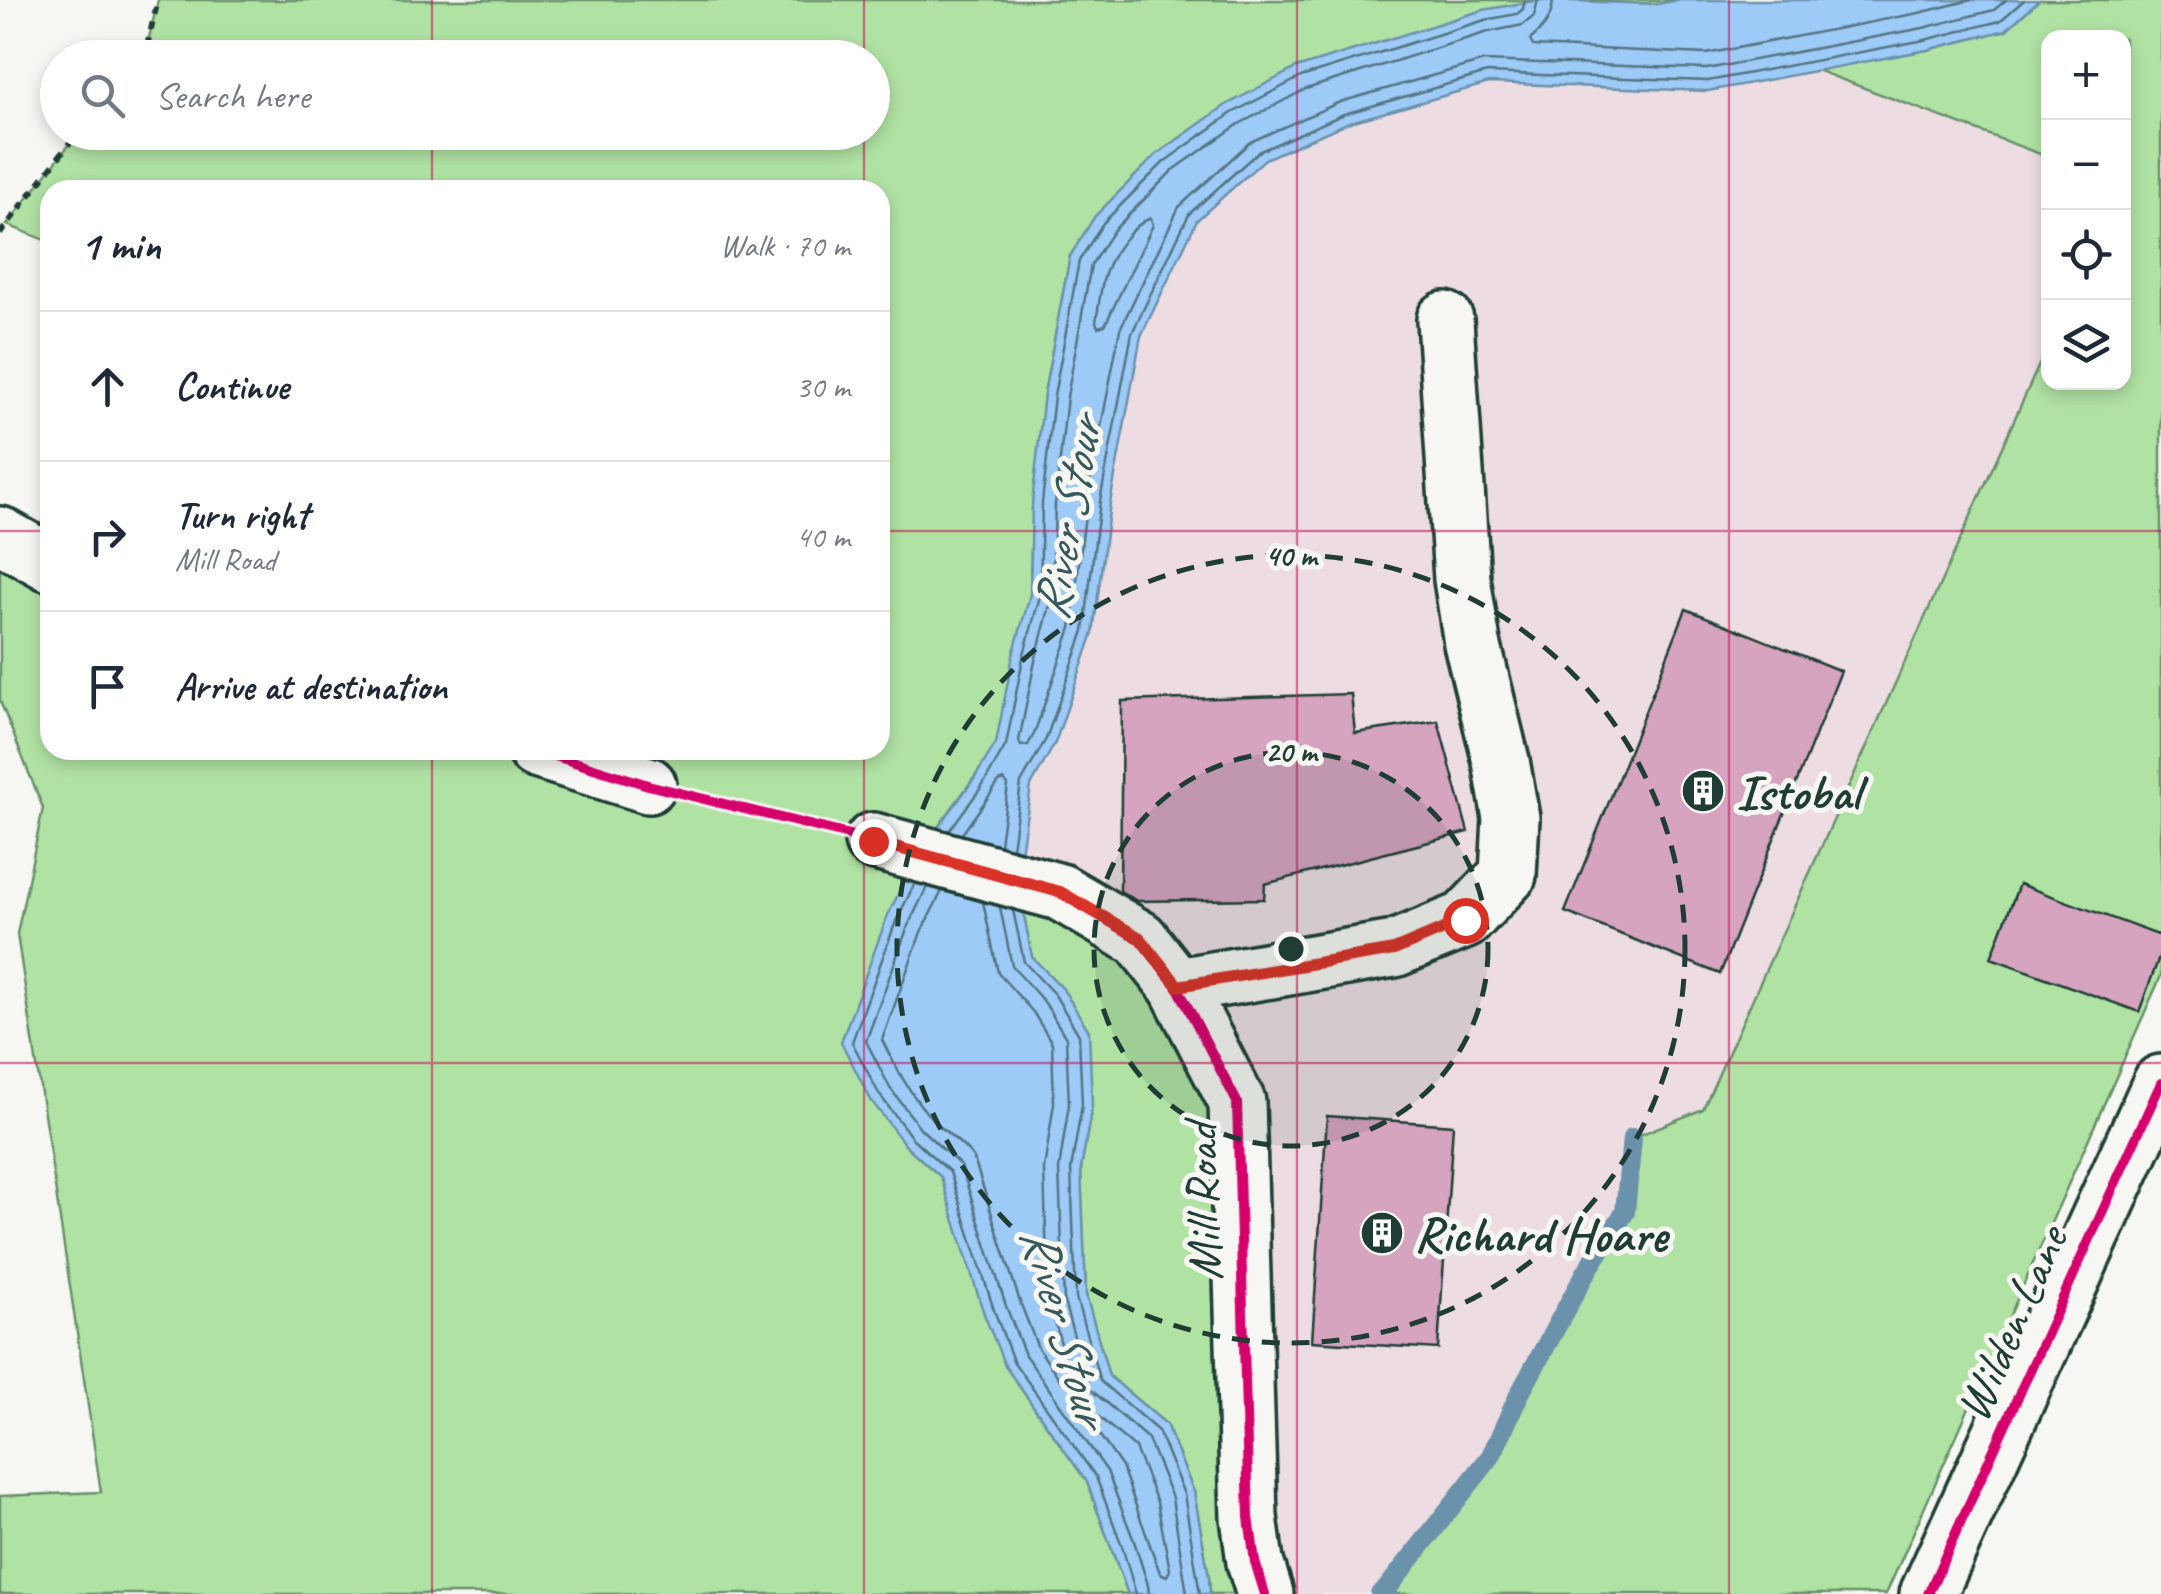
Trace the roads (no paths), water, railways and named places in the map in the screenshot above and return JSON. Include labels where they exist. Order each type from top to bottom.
[{"type":"street","points":[[1178,986],[1394,950],[1465,920],[1508,875],[1512,818],[1472,643],[1462,578],[1445,320]]},
{"type":"street","points":[[0,534],[40,558]]},
{"type":"street","points":[[568,760],[648,785]]},
{"type":"street","name":"Mill Road","points":[[873,841],[1060,892],[1140,938],[1178,986],[1236,1102],[1249,1517],[1255,1562],[1265,1594]]},
{"type":"street","name":"Wilden Lane","points":[[1928,1594],[2161,1083]]},
{"type":"water","name":"River Stour","points":[[1540,0],[1657,4],[1679,0],[2039,0],[2006,30],[1927,50],[1708,91],[1489,83],[1347,123],[1265,159],[1197,220],[1141,336],[1110,503],[1093,633],[1055,743],[1031,786],[1017,880],[1032,957],[1063,989],[1089,1031],[1092,1105],[1081,1169],[1086,1295],[1109,1376],[1166,1424],[1194,1492],[1209,1577],[1210,1594],[1128,1594],[1087,1482],[1005,1366],[984,1314],[941,1177],[905,1145],[871,1100],[841,1042],[887,917],[917,856],[996,743],[1013,655],[1030,595],[1032,503],[1044,394],[1070,256],[1095,216],[1157,154],[1226,105],[1296,68],[1483,10]]},
{"type":"waterway","points":[[1380,1594],[1491,1456],[1519,1395],[1585,1274],[1625,1212],[1632,1138]]},
{"type":"place","name":"Istobal","points":[[1703,791]]},
{"type":"place","name":"Richard Hoare","points":[[1382,1233]]}]
